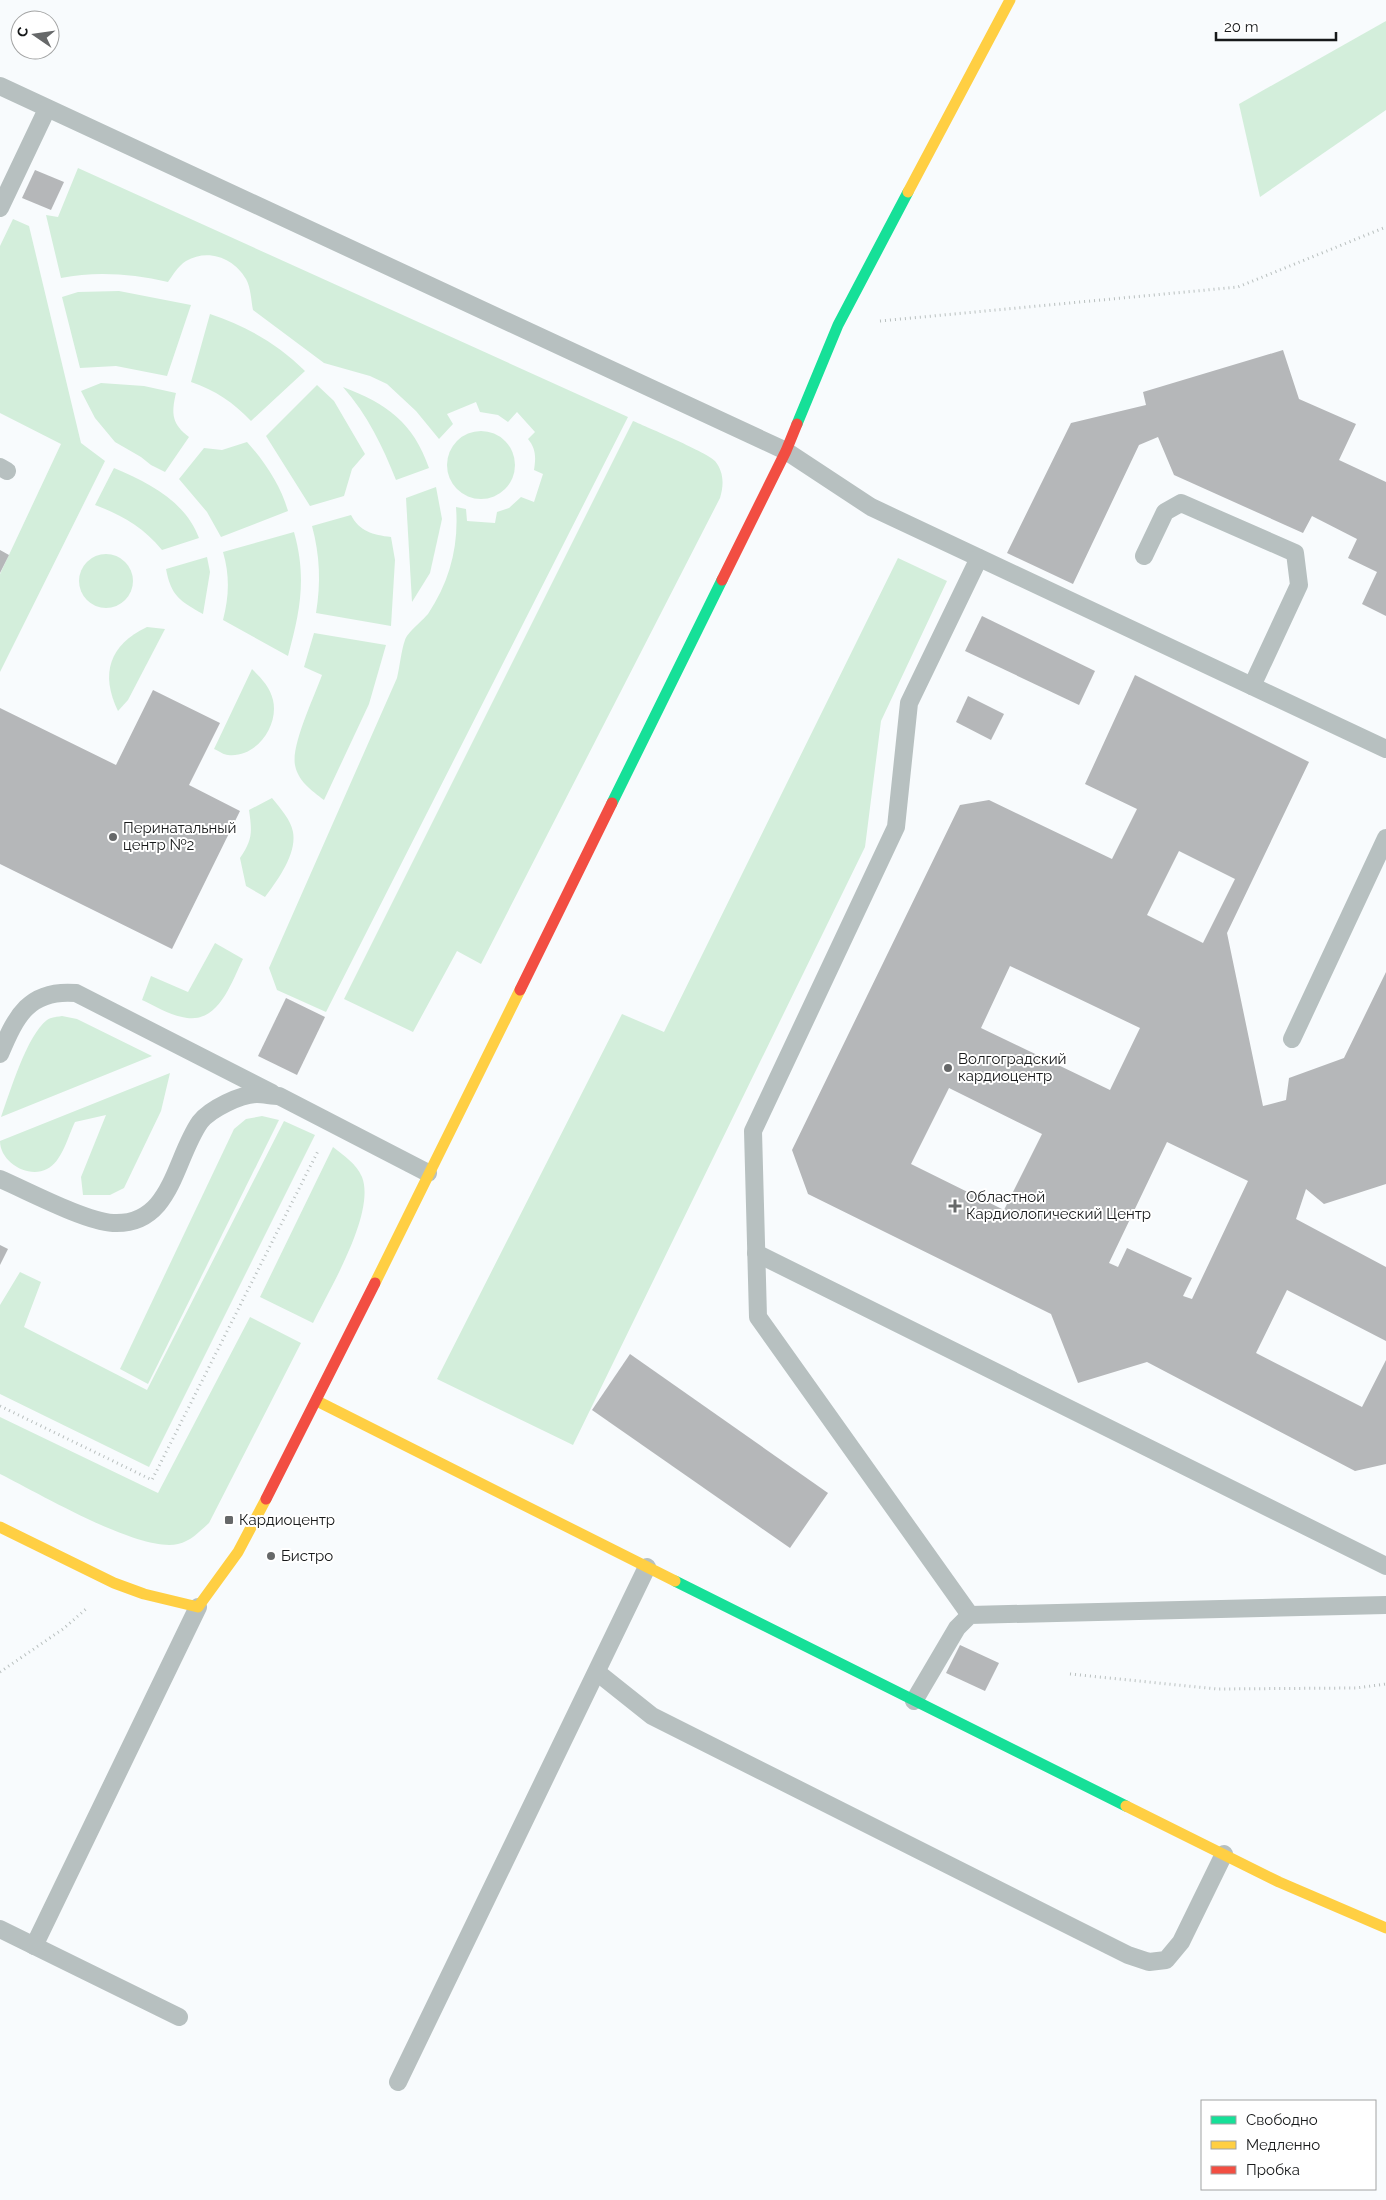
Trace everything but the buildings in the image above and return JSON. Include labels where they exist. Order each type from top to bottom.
[{"type":"street","points":[[0,1527],[114,1583],[144,1594],[198,1607],[238,1552],[316,1401],[786,451],[838,325],[1010,0]]},
{"type":"street","points":[[316,1401],[1280,1882],[1386,1928]]},
{"type":"lane","points":[[0,86],[786,451],[871,507],[1386,750]]},
{"type":"lane","points":[[0,208],[47,109]]},
{"type":"lane","points":[[1144,556],[1165,512],[1181,504],[1295,553],[1299,585],[1252,686]]},
{"type":"lane","points":[[970,1615],[758,1317],[754,1131],[896,827],[909,703],[979,558]]},
{"type":"lane","points":[[1292,1039],[1386,838]]},
{"type":"lane","points":[[0,1054],[17,1017],[29,1006],[42,996],[60,992],[76,993],[428,1173]]},
{"type":"lane","points":[[0,1179],[90,1218],[112,1223],[135,1221],[153,1212],[164,1197],[200,1122],[214,1109],[255,1094],[279,1096]]},
{"type":"lane","points":[[756,1253],[1386,1566]]},
{"type":"lane","points":[[398,2082],[598,1673],[647,1567]]},
{"type":"lane","points":[[914,1701],[957,1628],[970,1615],[1386,1605]]},
{"type":"lane","points":[[34,1946],[198,1607]]},
{"type":"lane","points":[[598,1673],[652,1716],[1076,1929],[1149,1962],[1166,1960],[1181,1942],[1224,1854]]},
{"type":"lane","points":[[0,1929],[179,2017]]},
{"type":"path","points":[[838,325],[1238,287],[1386,227]]},
{"type":"path","points":[[0,1406],[152,1480],[332,1124]]},
{"type":"path","points":[[0,1672],[63,1629],[114,1583]]},
{"type":"path","points":[[1070,1674],[1217,1689],[1356,1688],[1386,1684]]},
{"type":"green space","points":[[1386,21],[1386,110],[1260,197],[1239,104]]},
{"type":"green space","points":[[78,168],[628,417],[326,1012],[277,990],[269,968],[397,678],[406,637],[428,614],[442,589],[454,549],[457,521],[456,507],[466,509],[467,521],[495,523],[497,512],[509,508],[521,497],[534,502],[543,474],[534,470],[535,453],[528,439],[535,432],[517,412],[508,422],[498,415],[480,412],[476,402],[447,414],[453,424],[439,439],[416,411],[387,384],[370,376],[324,363],[253,310],[246,279],[235,266],[220,257],[203,255],[194,257],[178,268],[168,282],[114,274],[61,278],[46,215],[58,217]]},
{"type":"green space","points":[[13,219],[29,226],[81,443],[105,461],[0,672],[0,574],[61,444],[0,413],[0,246]]},
{"type":"green space","points":[[119,291],[191,305],[167,376],[116,366],[80,368],[62,297],[78,292]]},
{"type":"green space","points":[[210,314],[249,330],[273,344],[305,371],[251,421],[224,398],[191,382]]},
{"type":"green space","points":[[101,383],[144,386],[176,393],[174,418],[179,428],[189,437],[165,472],[115,442],[95,418],[81,391]]},
{"type":"green space","points":[[317,385],[334,401],[365,454],[352,469],[344,496],[310,506],[266,436]]},
{"type":"green space","points":[[343,387],[373,400],[396,417],[415,438],[429,468],[396,480],[374,431],[360,408]]},
{"type":"green space","points":[[633,421],[690,446],[715,461],[722,479],[720,498],[481,964],[457,951],[413,1032],[344,999]]},
{"type":"green space","points":[[481,431],[494,434],[505,441],[512,452],[515,465],[512,478],[505,489],[494,496],[481,499],[468,496],[457,489],[450,478],[447,465],[450,452],[457,441],[468,434]]},
{"type":"green space","points":[[247,442],[272,475],[288,511],[221,537],[207,512],[179,479],[204,448],[222,450]]},
{"type":"green space","points":[[114,468],[153,487],[175,504],[193,525],[199,538],[162,550],[140,528],[114,513],[95,505]]},
{"type":"green space","points":[[436,487],[442,519],[430,573],[412,602],[406,498]]},
{"type":"green space","points":[[351,515],[358,525],[367,531],[391,537],[395,560],[391,626],[316,613],[319,570],[312,526]]},
{"type":"green space","points":[[294,532],[298,549],[301,580],[299,610],[288,656],[223,620],[228,586],[223,552]]},
{"type":"green space","points":[[101,554],[111,554],[121,558],[129,566],[133,581],[129,596],[121,604],[111,608],[101,608],[91,604],[83,596],[79,586],[79,576],[83,566],[91,558]]},
{"type":"green space","points":[[207,557],[210,572],[203,614],[178,597],[171,586],[166,569]]},
{"type":"green space","points":[[898,558],[947,581],[881,721],[865,847],[573,1445],[437,1379],[622,1014],[664,1032]]},
{"type":"green space","points":[[147,627],[165,629],[128,700],[118,711],[110,685],[109,673],[112,662],[116,652],[124,643],[134,634]]},
{"type":"green space","points":[[314,633],[386,645],[369,704],[324,800],[302,780],[295,765],[300,733],[322,675],[304,667]]},
{"type":"green space","points":[[252,669],[265,683],[272,695],[273,720],[264,738],[257,746],[239,755],[228,755],[214,749]]},
{"type":"green space","points":[[272,798],[290,823],[293,840],[292,849],[285,867],[265,897],[246,886],[240,858],[247,846],[250,835],[249,810]]},
{"type":"green space","points":[[215,943],[243,959],[227,991],[214,1009],[205,1015],[194,1018],[182,1017],[142,1000],[151,976],[188,992]]},
{"type":"green space","points":[[62,1016],[77,1019],[152,1056],[1,1117],[20,1065],[33,1038],[47,1020]]},
{"type":"green space","points":[[170,1073],[161,1111],[124,1188],[110,1195],[83,1195],[81,1177],[106,1115],[75,1122],[57,1161],[40,1172],[32,1172],[16,1167],[1,1149],[0,1141]]},
{"type":"green space","points":[[262,1116],[279,1120],[148,1384],[120,1369],[234,1129],[246,1119]]},
{"type":"green space","points":[[284,1121],[315,1135],[149,1467],[0,1394],[0,1305],[20,1272],[41,1282],[24,1327],[147,1390]]},
{"type":"green space","points":[[333,1147],[349,1160],[362,1177],[365,1192],[363,1210],[349,1251],[313,1323],[260,1297]]},
{"type":"green space","points":[[250,1317],[301,1343],[209,1523],[191,1538],[178,1544],[161,1544],[114,1531],[0,1474],[0,1417],[158,1493]]},
{"type":"traffic: fast","points":[[797,424],[838,325],[908,192]]},
{"type":"traffic: fast","points":[[612,803],[722,580]]},
{"type":"traffic: fast","points":[[675,1581],[1126,1806]]},
{"type":"traffic: slow","points":[[908,192],[1010,0]]},
{"type":"traffic: slow","points":[[375,1283],[520,990]]},
{"type":"traffic: slow","points":[[317,1401],[675,1581]]},
{"type":"traffic: slow","points":[[0,1527],[114,1583],[144,1594],[198,1607],[238,1552],[266,1499]]},
{"type":"traffic: slow","points":[[1126,1806],[1279,1882],[1386,1928]]},
{"type":"traffic: jam","points":[[722,580],[786,451],[797,424]]},
{"type":"traffic: jam","points":[[520,990],[612,803]]},
{"type":"traffic: jam","points":[[266,1499],[375,1283]]},
{"type":"place","name":"Перинатальный центр №2","points":[[113,837]]},
{"type":"place","name":"Волгоградский кардиоцентр","points":[[948,1068]]},
{"type":"place","name":"Областной Кардиологический Центр","points":[[955,1206]]},
{"type":"place","name":"Кардиоцентр","points":[[229,1520]]},
{"type":"place","name":"Бистро","points":[[271,1556]]}]
